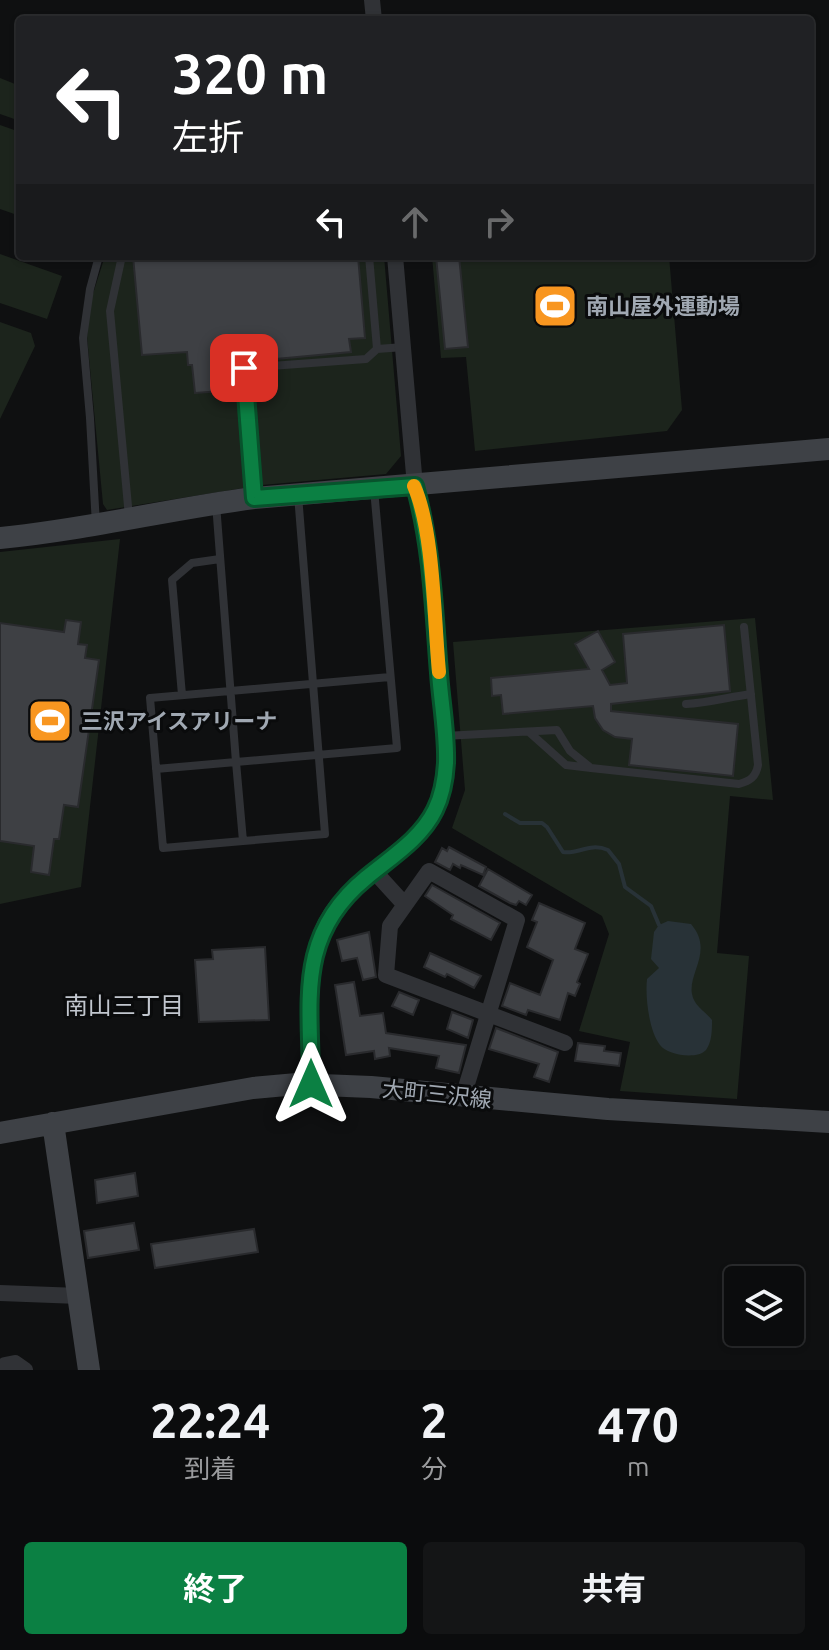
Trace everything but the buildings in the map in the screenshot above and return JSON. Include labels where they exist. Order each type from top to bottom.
[{"type":"street","points":[[311,1084],[311,988],[317,945],[323,929],[340,902],[424,828],[434,813],[444,780],[444,736],[428,555],[415,486],[395,260]]},
{"type":"street","points":[[0,538],[254,498],[829,449]]},
{"type":"street","points":[[374,871],[405,905]]},
{"type":"street","points":[[463,1097],[487,1013],[517,920],[429,871],[390,926],[386,975],[487,1013],[565,1043]]},
{"type":"street","name":"大町三沢線","points":[[0,1133],[253,1088],[311,1084],[829,1122]]},
{"type":"street","points":[[53,1123],[89,1370]]},
{"type":"street","points":[[0,1293],[79,1296]]},
{"type":"street","points":[[0,1370],[5,1365],[15,1363],[25,1370]]},
{"type":"lane","points":[[96,525],[83,338],[87,303],[98,260]]},
{"type":"lane","points":[[121,260],[110,311],[130,518]]},
{"type":"lane","points":[[369,260],[377,349]]},
{"type":"lane","points":[[254,498],[244,368],[366,359],[377,349],[404,347]]},
{"type":"lane","points":[[156,769],[397,748],[374,489]]},
{"type":"lane","points":[[298,494],[312,684],[317,755],[325,834],[163,848],[150,698],[182,695],[312,684],[390,677]]},
{"type":"lane","points":[[216,503],[243,841]]},
{"type":"lane","points":[[182,695],[172,580],[192,563],[220,559]]},
{"type":"lane","points":[[529,732],[566,765],[739,784],[748,782],[758,765],[744,627]]},
{"type":"lane","points":[[686,704],[751,694]]},
{"type":"lane","points":[[444,736],[557,730],[570,751],[591,768]]},
{"type":"shaded area","points":[[0,78],[16,84],[16,120],[0,114]]},
{"type":"shaded area","points":[[0,125],[16,131],[16,215],[0,209]]},
{"type":"shaded area","points":[[0,254],[62,276],[47,319],[0,303]]},
{"type":"shaded area","points":[[104,260],[384,260],[401,456],[386,474],[262,485],[107,510],[103,504],[87,337],[90,303]]},
{"type":"shaded area","name":"南山屋外運動場","points":[[432,260],[669,260],[682,410],[667,431],[475,451],[466,357],[441,358]]},
{"type":"shaded area","points":[[0,322],[31,333],[35,346],[0,419]]},
{"type":"shaded area","name":"三沢アイスアリーナ","points":[[120,539],[81,887],[0,904],[0,552]]},
{"type":"shaded area","points":[[755,618],[773,800],[730,796],[717,953],[749,956],[737,1099],[620,1091],[630,1042],[579,1031],[609,934],[602,916],[452,828],[465,790],[453,642]]},
{"type":"shaded area","points":[[668,921],[691,924],[700,943],[692,994],[697,1005],[712,1020],[712,1028],[708,1047],[696,1055],[682,1055],[660,1045],[647,1004],[647,979],[659,968],[651,959],[654,932],[659,925]]},
{"type":"waterway","points":[[505,814],[520,823],[542,823],[563,852],[595,847],[608,850],[619,864],[625,887],[651,906],[659,925]]},
{"type":"slow traffic","points":[[414,486],[421,508],[428,555],[439,672]]},
{"type":"place","name":"南山屋外運動場","points":[[555,306]]},
{"type":"place","name":"三沢アイスアリーナ","points":[[50,721]]},
{"type":"district","name":"南山三丁目","points":[[124,1006]]},
{"type":"route","points":[[244,368],[254,498],[415,486],[421,508],[433,598],[446,759],[440,799],[424,828],[340,902],[323,929],[313,964],[311,988],[311,1084]]}]
